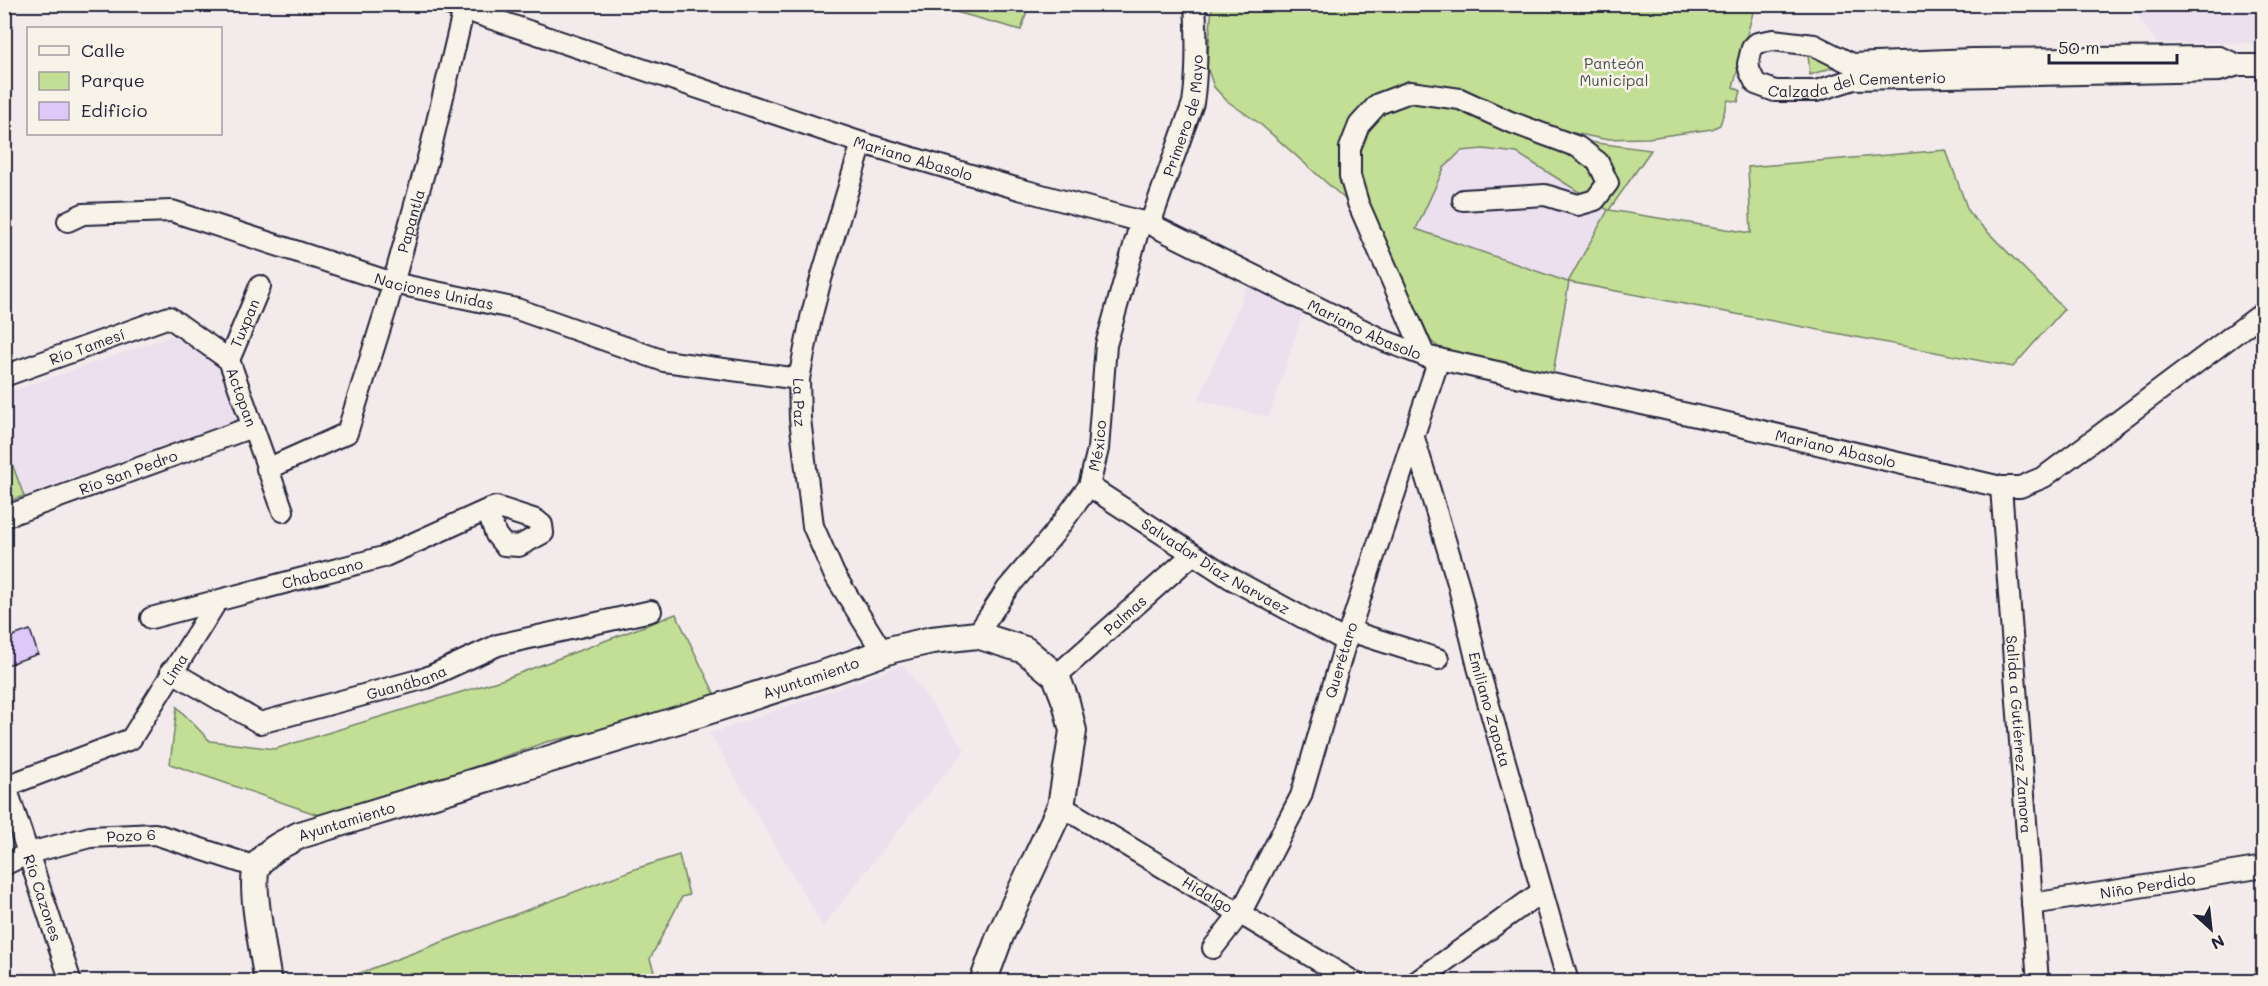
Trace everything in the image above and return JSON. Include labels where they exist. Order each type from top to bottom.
[{"type":"street","name":"Primero de Mayo","points":[[1145,222],[1193,103],[1197,61],[1195,4]]},
{"type":"street","name":"Mariano Abasolo","points":[[459,6],[862,143],[1018,189],[1145,222],[1385,341],[1432,357],[2001,487],[2020,487],[2044,477],[2264,312]]},
{"type":"street","name":"Papantla","points":[[267,469],[346,434],[393,283],[431,147],[459,6]]},
{"type":"street","name":"Calzada del Cementerio","points":[[1853,72],[1814,45],[1773,40],[1757,43],[1752,48],[1748,64],[1756,84],[1775,91],[1816,91],[1853,72],[2219,70],[2238,65],[2264,65]]},
{"type":"street","points":[[1432,357],[1358,203],[1350,176],[1350,148],[1359,125],[1378,104],[1410,93],[1460,99],[1508,121],[1578,147],[1598,162],[1608,183],[1595,200],[1578,205],[1545,195],[1463,200]]},
{"type":"street","name":"La Paz","points":[[862,143],[821,279],[800,379],[800,419],[813,526],[834,574],[883,652]]},
{"type":"street","name":"Naciones Unidas","points":[[68,221],[84,214],[172,211],[393,283],[517,309],[664,361],[800,379]]},
{"type":"street","name":"México","points":[[977,635],[1007,589],[1053,535],[1089,486],[1098,449],[1106,345],[1145,222]]},
{"type":"street","name":"Tuxpan","points":[[229,360],[260,286]]},
{"type":"street","name":"Actopan","points":[[169,317],[229,360],[283,511]]},
{"type":"street","name":"Río Tamesí","points":[[4,376],[169,317]]},
{"type":"street","name":"Querétaro","points":[[1213,948],[1241,912],[1301,796],[1348,636],[1414,438],[1432,357]]},
{"type":"street","name":"Río San Pedro","points":[[4,517],[252,427]]},
{"type":"street","name":"Emiliano Zapata","points":[[1414,438],[1458,583],[1478,667],[1568,981]]},
{"type":"street","name":"Salvador Díaz Narvaez","points":[[1089,486],[1230,578],[1348,636],[1438,659]]},
{"type":"street","name":"Salida a Gutiérrez Zamora","points":[[2001,487],[2038,981]]},
{"type":"street","name":"Chabacano","points":[[151,618],[383,557],[487,510]]},
{"type":"street","name":"Palmas","points":[[1056,676],[1192,555]]},
{"type":"street","name":"Lima","points":[[5,784],[131,739],[171,671],[217,601]]},
{"type":"street","name":"Guanábana","points":[[171,671],[260,723],[426,678],[498,645],[651,611]]},
{"type":"street","name":"Ayuntamiento","points":[[256,867],[272,850],[300,835],[621,738],[826,673],[883,652],[932,640],[977,635],[1025,650],[1056,676],[1066,702],[1073,731],[1061,806],[1000,936],[983,981]]},
{"type":"street","name":"Río Cazones","points":[[5,784],[71,981]]},
{"type":"street","name":"Hidalgo","points":[[1061,806],[1354,981]]},
{"type":"street","name":"Pozo 6","points":[[4,865],[29,853],[90,837],[155,834],[256,867]]},
{"type":"street","points":[[256,867],[255,896],[268,981]]},
{"type":"street","name":"Niño Perdido","points":[[2032,904],[2264,867]]},
{"type":"street","points":[[1416,981],[1541,892]]},
{"type":"shaded area","points":[[2130,5],[2263,5],[2263,26],[2255,43],[2157,43]]},
{"type":"shaded area","points":[[1483,149],[1517,153],[1609,210],[1568,282],[1416,229],[1444,168],[1461,151]]},
{"type":"shaded area","points":[[1250,280],[1303,313],[1269,417],[1198,400]]},
{"type":"shaded area","points":[[183,332],[224,371],[241,420],[24,496],[5,442],[4,394]]},
{"type":"shaded area","points":[[903,665],[965,750],[907,819],[823,926],[710,734]]},
{"type":"green space","points":[[931,5],[1029,5],[1021,30]]},
{"type":"green space","name":"Panteón Municipal","points":[[1212,5],[1755,5],[1733,87],[1741,91],[1738,102],[1728,100],[1720,125],[1712,129],[1648,138],[1603,139],[1555,129],[1457,92],[1423,84],[1401,85],[1355,116],[1344,132],[1341,150],[1346,200],[1259,123],[1227,101],[1214,87],[1207,67]]},
{"type":"green space","points":[[1808,54],[1846,59],[1846,63],[1810,75]]},
{"type":"green space","points":[[1406,97],[1438,97],[1565,139],[1651,150],[1609,210],[1751,233],[1748,167],[1946,150],[1969,213],[2064,309],[2013,367],[1569,282],[1552,379],[1448,355],[1431,341],[1362,187],[1360,149],[1365,126],[1382,107]],"holes":[[[1483,149],[1517,153],[1608,210],[1568,282],[1416,229],[1444,168],[1461,151]]]},
{"type":"green space","points":[[4,442],[24,496],[6,502],[4,500]]},
{"type":"green space","points":[[676,614],[720,705],[546,742],[327,818],[170,764],[177,707],[210,741],[275,749],[504,679]]},
{"type":"green space","points":[[679,855],[689,895],[682,897],[650,959],[657,981],[339,981],[635,869]]},
{"type":"building","points":[[30,630],[38,654],[4,666],[4,639]]}]
